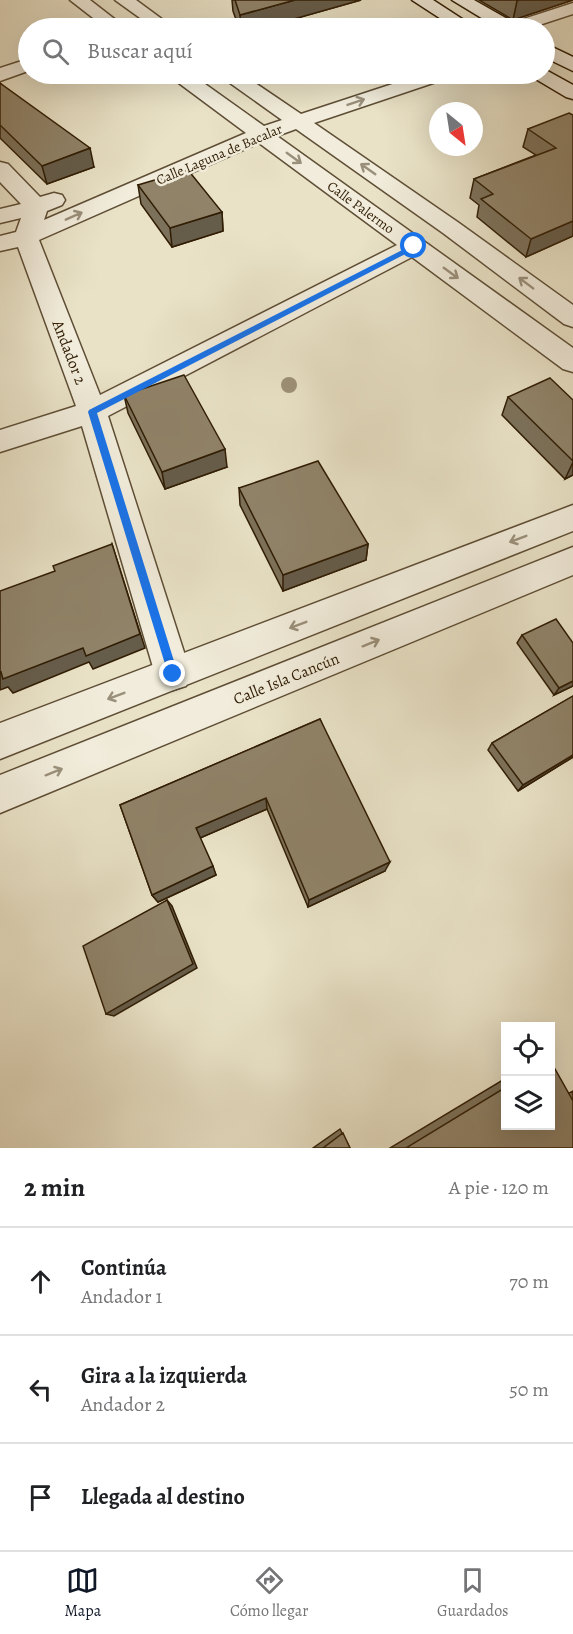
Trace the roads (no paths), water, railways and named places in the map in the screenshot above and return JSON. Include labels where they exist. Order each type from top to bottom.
[{"type":"street","points":[[79,0],[103,18]]},
{"type":"street","points":[[124,0],[150,18]]},
{"type":"street","points":[[421,0],[451,18]]},
{"type":"street","points":[[461,0],[494,18]]},
{"type":"street","points":[[542,18],[573,8]]},
{"type":"street","points":[[555,47],[573,65]]},
{"type":"street","points":[[0,75],[18,69]]},
{"type":"street","points":[[555,82],[573,93]]},
{"type":"street","name":"Calle Palermo","points":[[189,84],[230,124],[261,134],[573,362]]},
{"type":"street","points":[[244,84],[451,228],[573,318]]},
{"type":"street","name":"Calle Laguna de Bacalar","points":[[13,240],[261,134],[411,84]]},
{"type":"street","name":"Calle Laguna de Bacalar","points":[[230,124],[298,99]]},
{"type":"street","points":[[0,169],[37,207]]},
{"type":"street","points":[[0,216],[37,207],[69,193]]},
{"type":"street","points":[[13,240],[37,207]]},
{"type":"street","name":"Andador 2","points":[[13,240],[92,412],[173,674]]},
{"type":"street","points":[[0,441],[92,412],[414,246]]},
{"type":"street","points":[[0,741],[573,518]]},
{"type":"street","name":"Calle Isla Cancún","points":[[0,794],[573,561]]}]
